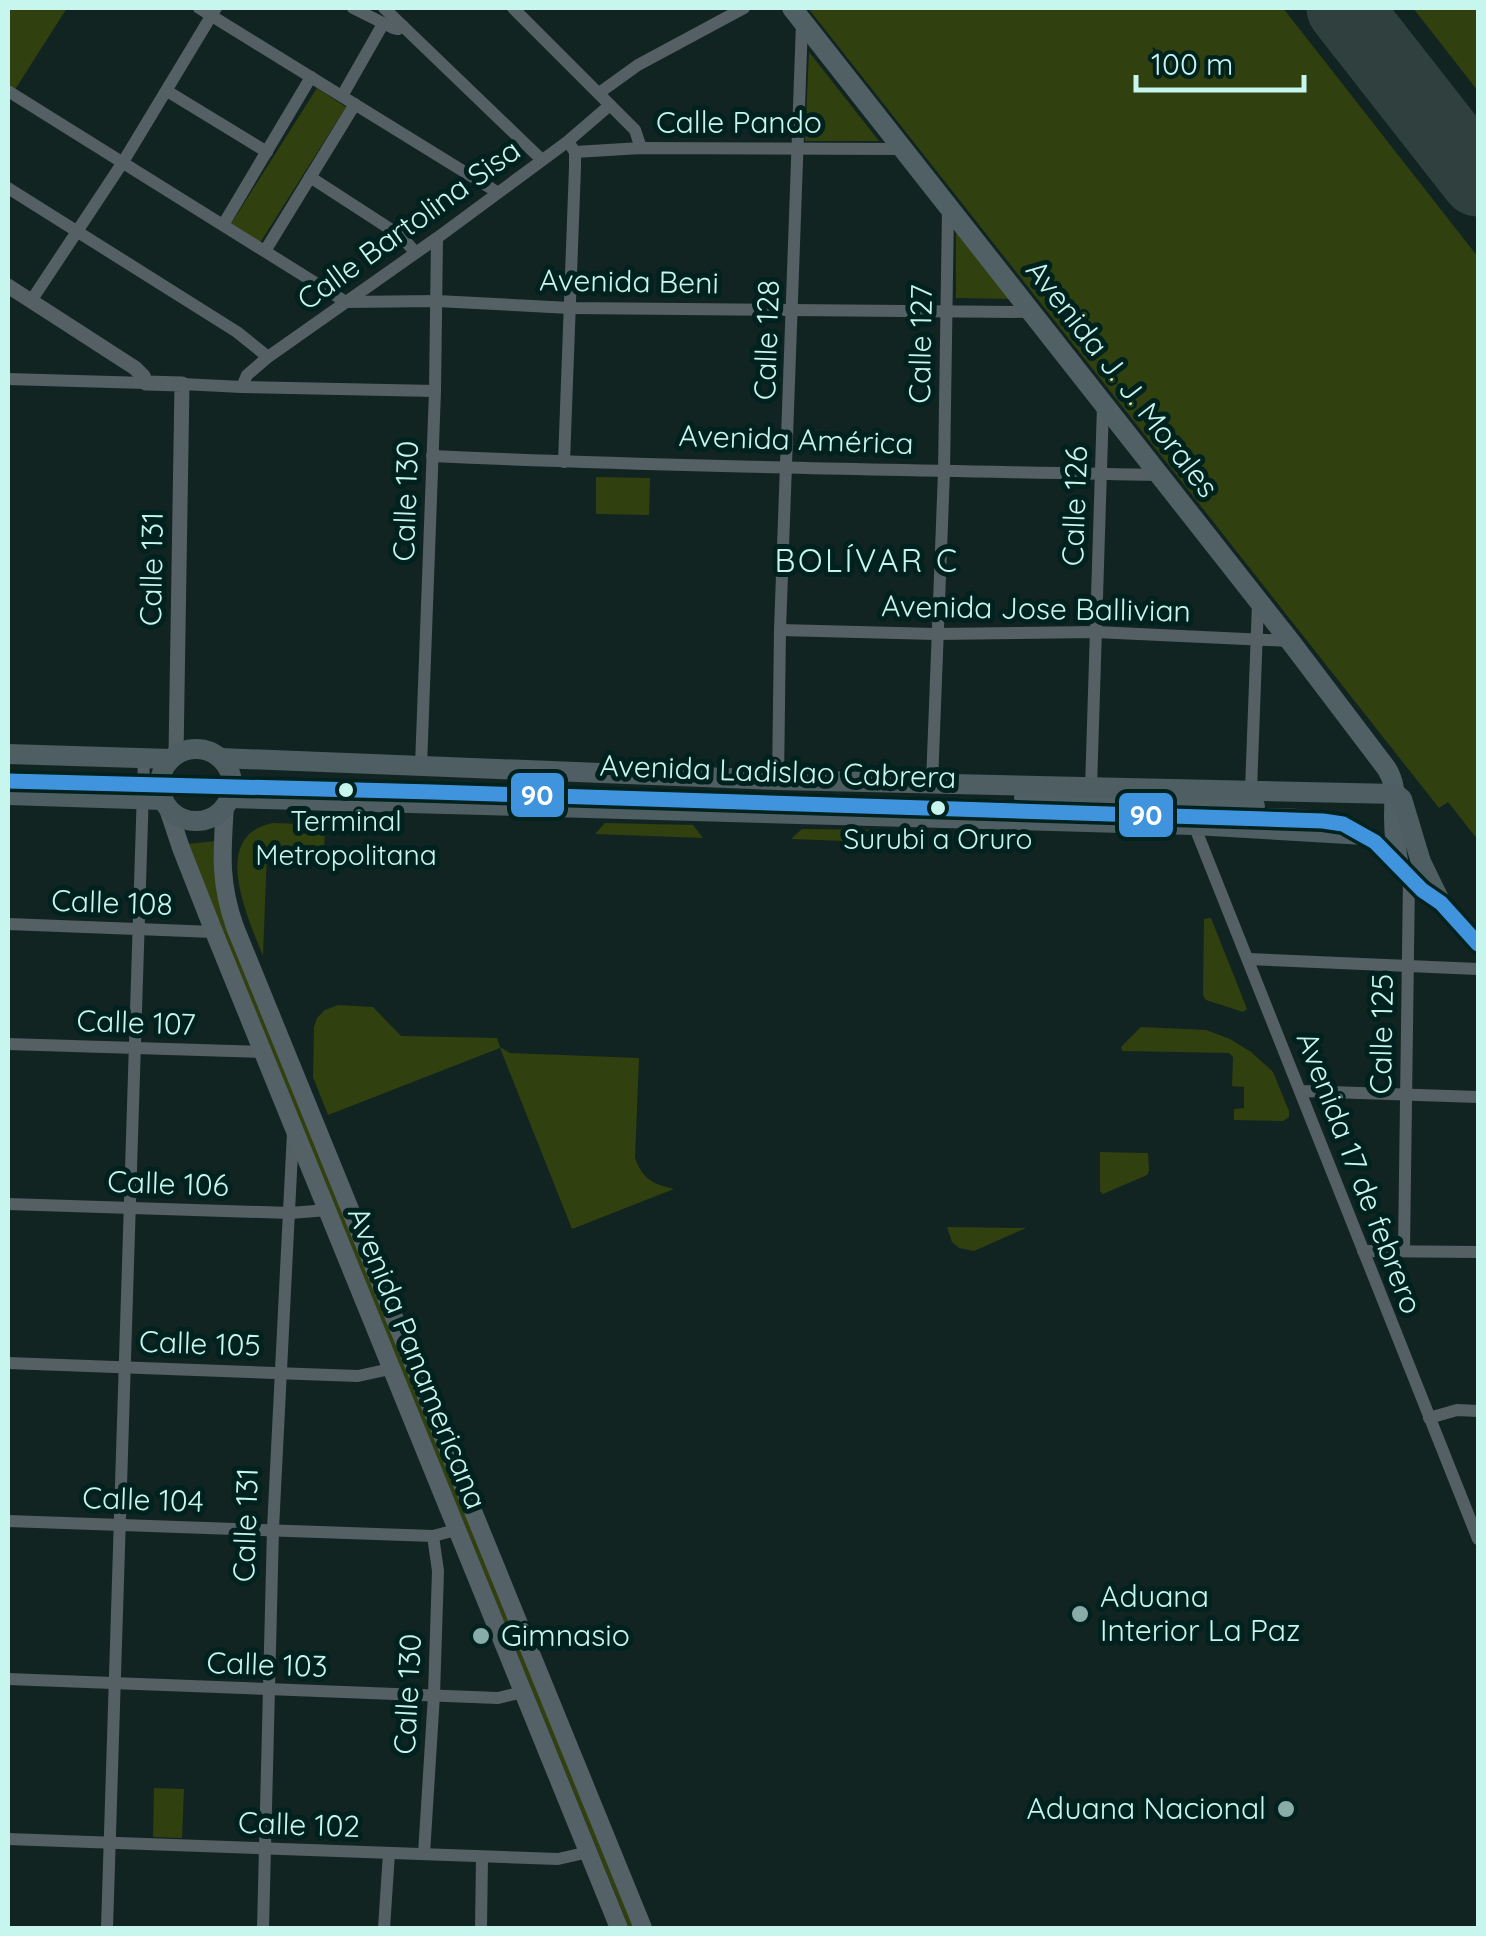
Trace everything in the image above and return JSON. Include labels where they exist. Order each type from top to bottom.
[{"type":"highway","points":[[194,749],[204,750],[227,784],[214,816],[200,820],[178,816],[158,779],[194,749]]},
{"type":"highway","name":"Avenida Ladislao Cabrera","points":[[8,754],[158,779]]},
{"type":"highway","name":"Avenida Ladislao Cabrera","points":[[227,784],[421,766],[778,780],[1396,794],[1402,799],[1414,842],[1441,903]]},
{"type":"highway","name":"Avenida Ladislao Cabrera","points":[[8,795],[158,779]]},
{"type":"highway","name":"Avenida Ladislao Cabrera","points":[[227,784],[1364,835],[1441,903],[1478,944]]},
{"type":"highway","points":[[1100,788],[1135,801],[1166,789]]},
{"type":"main road","name":"Avenida J. J. Morales","points":[[797,14],[1290,641],[1387,769],[1396,794]]},
{"type":"main road","name":"Avenida Ladislao Cabrera","points":[[8,768],[227,784],[1322,815]]},
{"type":"main road","name":"Avenida Ladislao Cabrera","points":[[8,781],[158,779]]},
{"type":"main road","name":"Avenida Panamericana","points":[[158,779],[180,848],[619,1928]]},
{"type":"main road","name":"Avenida Ladislao Cabrera","points":[[227,784],[1135,801],[1322,815],[1364,835]]},
{"type":"main road","name":"Avenida Panamericana","points":[[227,784],[222,876],[228,905],[643,1928]]},
{"type":"main road","points":[[1396,794],[1394,815],[1404,872]]},
{"type":"main road","points":[[276,1080],[294,1073]]},
{"type":"street","points":[[353,8],[383,24],[398,29],[403,26]]},
{"type":"street","points":[[384,8],[542,160]]},
{"type":"street","points":[[515,8],[635,130],[641,148]]},
{"type":"street","points":[[599,93],[638,66],[744,8]]},
{"type":"street","points":[[30,301],[167,91],[209,10],[497,192]]},
{"type":"street","name":"Calle 128","points":[[778,780],[798,148],[797,14]]},
{"type":"street","points":[[342,96],[383,24]]},
{"type":"street","points":[[223,225],[311,77]]},
{"type":"street","points":[[8,90],[346,302]]},
{"type":"street","points":[[167,91],[267,152]]},
{"type":"street","points":[[266,251],[355,104]]},
{"type":"street","name":"Calle Bartolina Sisa","points":[[242,388],[247,375],[268,357],[542,160],[571,147],[610,105]]},
{"type":"street","points":[[564,462],[571,147]]},
{"type":"street","name":"Calle Pando","points":[[571,147],[903,149]]},
{"type":"street","points":[[310,178],[402,236],[416,252]]},
{"type":"street","points":[[8,188],[237,332],[268,357]]},
{"type":"street","name":"Calle 127","points":[[932,783],[944,472],[948,206]]},
{"type":"street","name":"Calle 130","points":[[421,766],[437,238]]},
{"type":"street","points":[[8,286],[135,368],[146,383]]},
{"type":"street","name":"Avenida Beni","points":[[346,302],[1031,312]]},
{"type":"street","points":[[8,379],[435,391]]},
{"type":"street","name":"Calle 131","points":[[158,779],[182,384]]},
{"type":"street","name":"Calle 126","points":[[1100,788],[1096,632],[1103,406]]},
{"type":"street","name":"Avenida América","points":[[432,456],[1159,475]]},
{"type":"street","points":[[1251,790],[1258,600]]},
{"type":"street","name":"Avenida Jose Ballivian","points":[[780,630],[936,634],[1096,632],[1290,641]]},
{"type":"street","points":[[107,1928],[140,929],[158,779]]},
{"type":"street","name":"Avenida 17 de febrero","points":[[1194,825],[1478,1539]]},
{"type":"street","name":"Calle 125","points":[[1404,872],[1408,966],[1404,1250]]},
{"type":"street","name":"Calle 108","points":[[8,924],[214,932]]},
{"type":"street","points":[[1249,959],[1478,969]]},
{"type":"street","name":"Calle 107","points":[[8,1044],[264,1052]]},
{"type":"street","points":[[1300,1091],[1478,1097]]},
{"type":"street","name":"Calle 131","points":[[263,1928],[273,1529],[294,1124]]},
{"type":"street","name":"Calle 106","points":[[8,1204],[290,1213],[328,1210]]},
{"type":"street","points":[[1363,1251],[1478,1252]]},
{"type":"street","name":"Calle 105","points":[[8,1362],[358,1376],[390,1369]]},
{"type":"street","points":[[1428,1418],[1458,1410],[1478,1411]]},
{"type":"street","name":"Calle 104","points":[[8,1521],[434,1536],[456,1530]]},
{"type":"street","name":"Calle 130","points":[[424,1854],[438,1570],[434,1536]]},
{"type":"street","name":"Calle 103","points":[[8,1679],[498,1698],[523,1692]]},
{"type":"street","name":"Calle 102","points":[[8,1839],[558,1859],[588,1852]]},
{"type":"street","points":[[384,1928],[390,1853]]},
{"type":"street","points":[[481,1928],[482,1857]]},
{"type":"green space","points":[[8,8],[67,8],[14,91],[8,87]]},
{"type":"green space","points":[[808,8],[1283,8],[1478,257],[1478,840],[1448,802],[1439,808]]},
{"type":"green space","points":[[1413,8],[1478,8],[1478,91]]},
{"type":"green space","points":[[809,52],[879,141],[805,141]]},
{"type":"green space","points":[[317,88],[346,107],[258,246],[229,227]]},
{"type":"green space","points":[[956,232],[1010,299],[956,298]]},
{"type":"green space","points":[[596,477],[650,478],[649,515],[596,514]]},
{"type":"green space","points":[[273,823],[325,825],[324,852],[267,851],[263,956],[243,901],[238,861],[242,844],[253,831]]},
{"type":"green space","points":[[605,823],[693,825],[703,838],[595,834]]},
{"type":"green space","points":[[802,829],[888,830],[900,843],[791,839]]},
{"type":"green space","points":[[216,841],[215,865],[637,1928],[629,1928],[187,844]]},
{"type":"green space","points":[[1211,918],[1247,1009],[1243,1012],[1206,1000],[1203,995],[1204,919]]},
{"type":"green space","points":[[338,1005],[373,1007],[401,1036],[497,1038],[500,1047],[510,1053],[639,1058],[635,1158],[649,1180],[674,1189],[572,1229],[500,1048],[328,1115],[313,1077],[314,1027],[325,1010]]},
{"type":"green space","points":[[1141,1027],[1206,1030],[1230,1039],[1273,1072],[1289,1117],[1283,1121],[1234,1120],[1234,1109],[1244,1108],[1244,1087],[1232,1086],[1233,1057],[1229,1053],[1122,1051],[1121,1047]]},
{"type":"green space","points":[[1100,1152],[1148,1153],[1149,1171],[1103,1194]]},
{"type":"green space","points":[[947,1227],[1026,1228],[974,1251],[952,1242]]},
{"type":"green space","points":[[154,1788],[184,1789],[182,1838],[153,1837]]},
{"type":"runway","points":[[1344,8],[1478,179]]},
{"type":"transit line","name":"90","points":[[8,781],[1323,821],[1343,824],[1375,842],[1422,890],[1441,903],[1478,944]]},
{"type":"place","name":"Terminal Metropolitana","points":[[346,790]]},
{"type":"place","name":"Surubi a Oruro","points":[[938,808]]},
{"type":"place","name":"Aduana Interior La Paz","points":[[1080,1614]]},
{"type":"place","name":"Gimnasio","points":[[481,1636]]},
{"type":"place","name":"Aduana Nacional","points":[[1286,1809]]},
{"type":"district","name":"BOLÍVAR C","points":[[867,561]]}]
